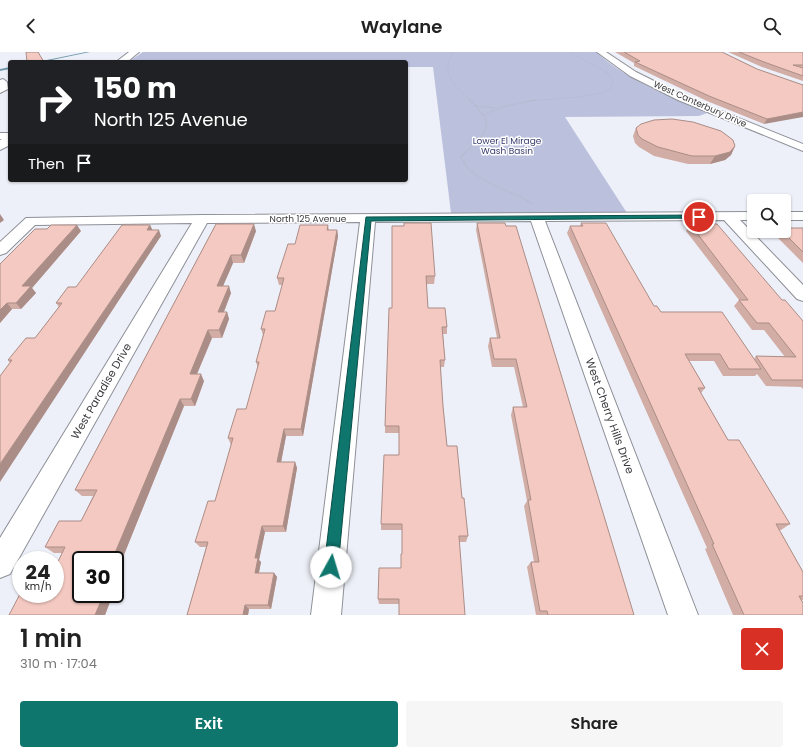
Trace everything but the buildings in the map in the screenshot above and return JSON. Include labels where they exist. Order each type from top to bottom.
[{"type":"main road","points":[[123,60],[135,52]]},
{"type":"main road","points":[[0,146],[8,140]]},
{"type":"street","name":"West Canterbury Drive","points":[[601,52],[633,74],[681,98],[803,148]]},
{"type":"street","points":[[728,216],[803,296]]},
{"type":"street","name":"North 125 Avenue","points":[[0,250],[30,221],[747,216]]},
{"type":"street","points":[[791,216],[803,216]]},
{"type":"street","points":[[326,615],[368,218]]},
{"type":"street","name":"West Cherry Hills Drive","points":[[537,218],[683,615]]},
{"type":"street","name":"West Paradise Drive","points":[[0,564],[202,219]]},
{"type":"path","points":[[453,52],[448,63],[448,72],[452,83],[487,119],[488,126],[485,133],[461,157],[463,164],[471,173],[481,179],[513,191],[524,197],[533,205],[537,218]]},
{"type":"path","points":[[475,106],[497,108],[534,101],[596,94],[609,89],[613,81],[608,74],[570,52]]},
{"type":"path","points":[[484,116],[497,108]]},
{"type":"green space","name":"Lower El Mirage Wash Basin","points":[[143,52],[596,52],[621,71],[649,87],[707,113],[699,116],[565,117],[627,213],[451,213],[433,67],[408,67],[408,60],[131,60]]},
{"type":"waterway","points":[[48,60],[89,52]]},
{"type":"waterway","points":[[0,70],[8,68]]},
{"type":"route","points":[[331,567],[368,218],[699,217]]}]
